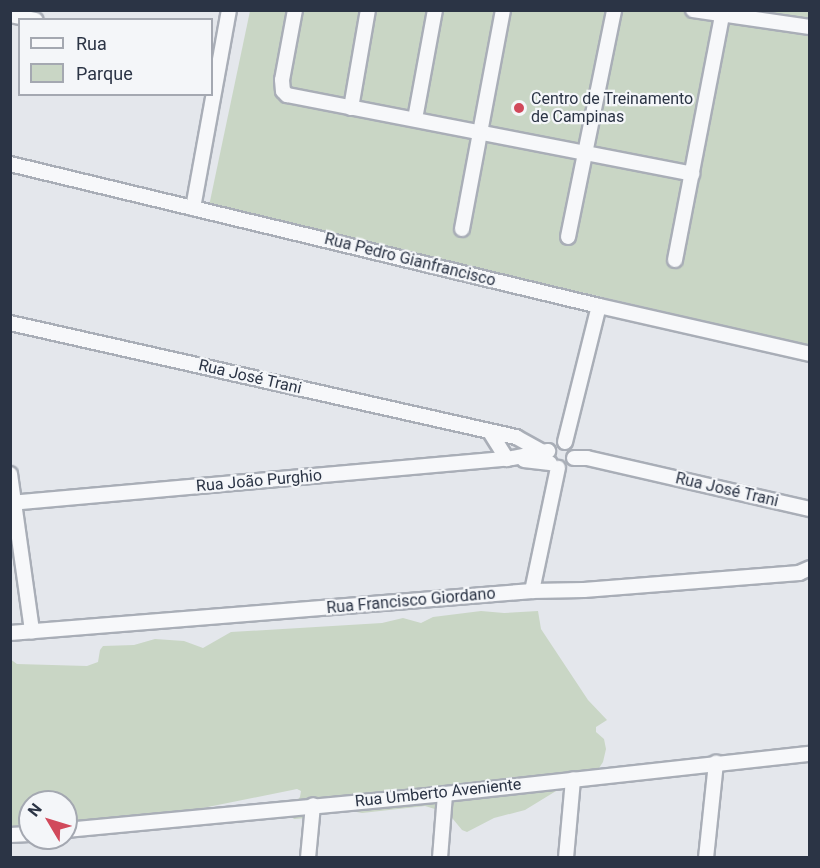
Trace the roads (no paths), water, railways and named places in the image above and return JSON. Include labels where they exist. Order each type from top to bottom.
[{"type":"street","points":[[213,74],[216,54],[229,10]]},
{"type":"street","points":[[295,10],[282,80],[283,91],[287,95],[692,174]]},
{"type":"street","points":[[351,108],[368,10]]},
{"type":"street","points":[[415,119],[435,10]]},
{"type":"street","points":[[462,229],[503,10]]},
{"type":"street","points":[[568,237],[614,10]]},
{"type":"street","points":[[693,10],[810,27]]},
{"type":"street","points":[[10,15],[26,18]]},
{"type":"street","points":[[675,260],[722,15]]},
{"type":"street","points":[[193,208],[210,96]]},
{"type":"street","name":"Rua Pedro Gianfrancisco","points":[[10,164],[599,306],[810,354]]},
{"type":"street","points":[[565,442],[599,306]]},
{"type":"street","name":"Rua José Trani","points":[[10,322],[490,432],[516,436],[550,458]]},
{"type":"street","points":[[490,432],[507,459]]},
{"type":"street","points":[[532,591],[550,458],[557,442],[565,442],[574,450],[574,458],[568,467],[550,458]]},
{"type":"street","name":"Rua João Purghio","points":[[13,503],[507,459],[550,458]]},
{"type":"street","name":"Rua José Trani","points":[[574,458],[587,458],[810,509]]},
{"type":"street","points":[[10,474],[32,631]]},
{"type":"street","name":"Rua Francisco Giordano","points":[[10,633],[532,591],[584,590],[799,573],[810,568]]},
{"type":"street","name":"Rua Umberto Aveniente","points":[[78,829],[445,794],[810,754]]},
{"type":"street","points":[[706,858],[716,763]]},
{"type":"street","points":[[566,858],[573,779]]},
{"type":"street","points":[[440,858],[445,794]]},
{"type":"street","points":[[308,858],[313,805]]},
{"type":"place","name":"Centro de Treinamento de Campinas","points":[[519,108]]}]
